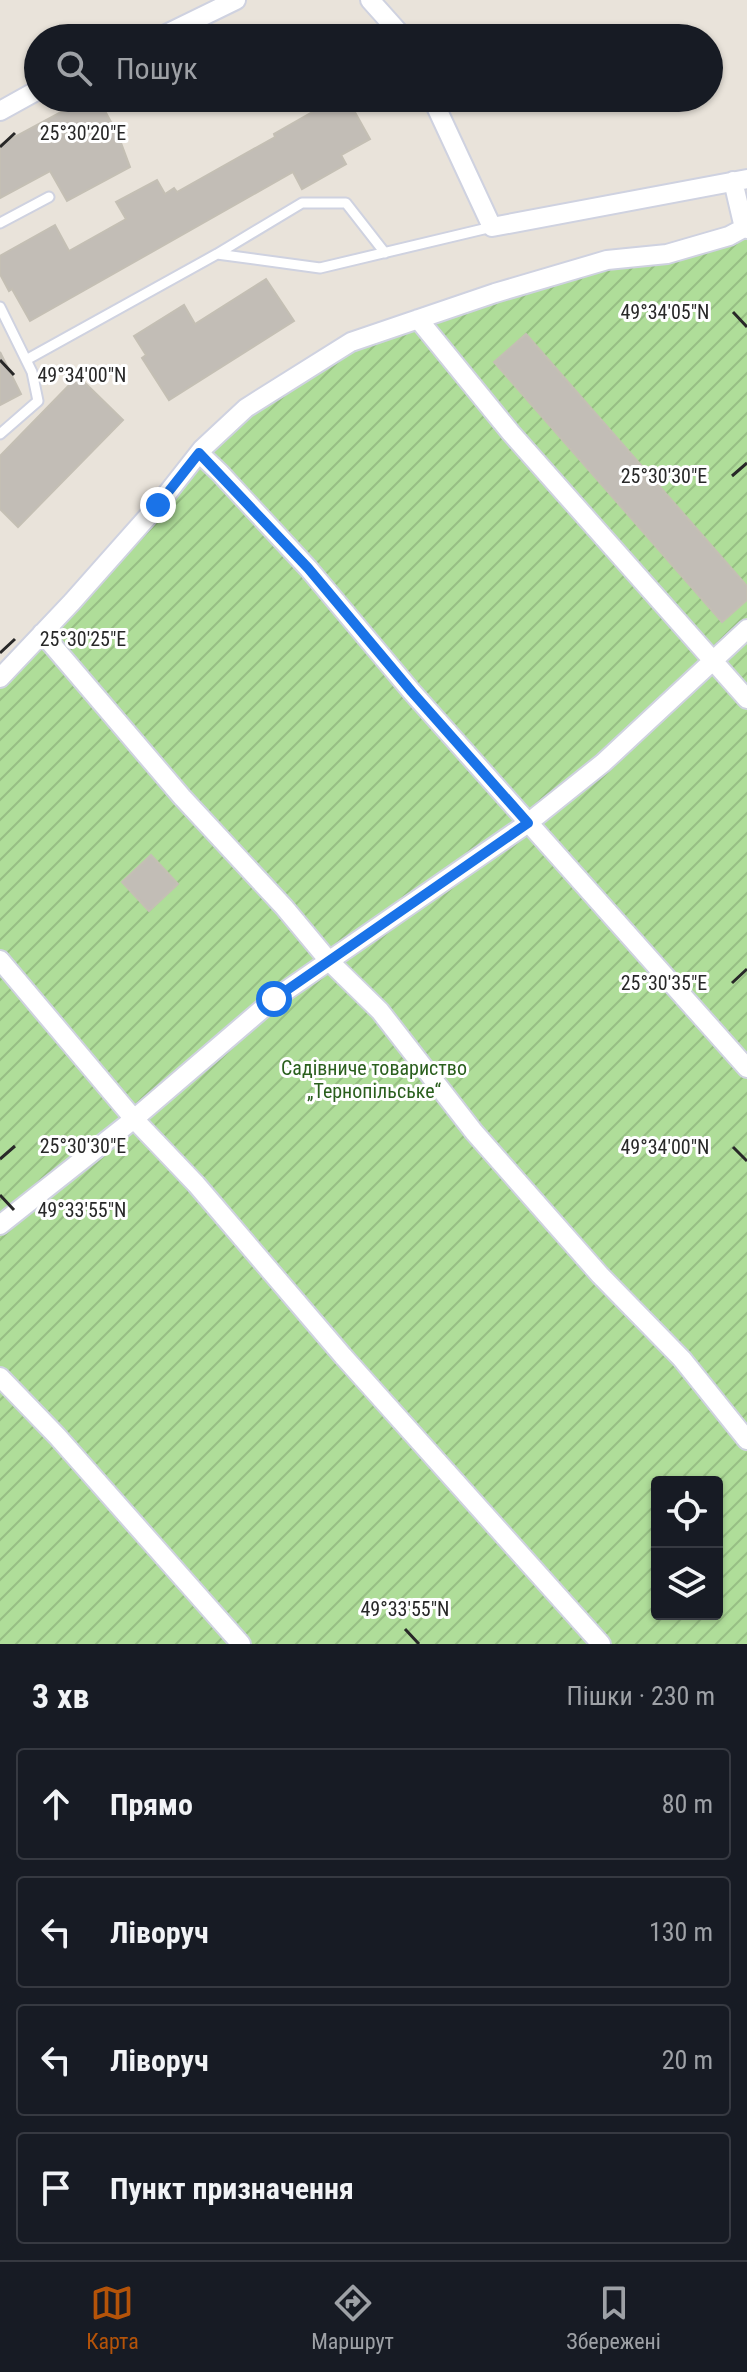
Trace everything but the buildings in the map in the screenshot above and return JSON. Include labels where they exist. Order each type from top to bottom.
[{"type":"street","points":[[187,24],[236,0]]},
{"type":"street","points":[[370,0],[391,24]]},
{"type":"street","points":[[0,111],[24,98]]},
{"type":"street","points":[[0,678],[158,505],[199,453],[246,408],[351,342],[607,260],[667,254],[729,236],[745,228],[740,180],[492,227],[439,112]]},
{"type":"street","points":[[418,319],[511,433],[747,699]]},
{"type":"street","points":[[199,453],[308,568],[412,692],[747,1068]]},
{"type":"street","points":[[0,1225],[134,1119],[274,999],[528,823],[603,763],[747,629]]},
{"type":"street","points":[[42,633],[182,797],[284,907],[329,961],[380,1011],[474,1132],[600,1275],[682,1359],[747,1440]]},
{"type":"street","points":[[0,960],[134,1119],[196,1184],[343,1356],[601,1644]]},
{"type":"street","points":[[0,1377],[57,1436],[241,1644]]},
{"type":"lane","points":[[0,223],[49,197]]},
{"type":"lane","points":[[26,360],[302,203],[346,203],[385,253]]},
{"type":"lane","points":[[217,254],[320,268],[492,227]]},
{"type":"lane","points":[[0,307],[32,372],[38,401],[0,434]]},
{"type":"green space","name":"Садівниче товариство „Тернопільське“","points":[[747,229],[747,1644],[0,1644],[0,678],[202,449],[351,342]]},
{"type":"route","points":[[158,505],[199,453],[308,568],[528,823],[274,999]]}]
